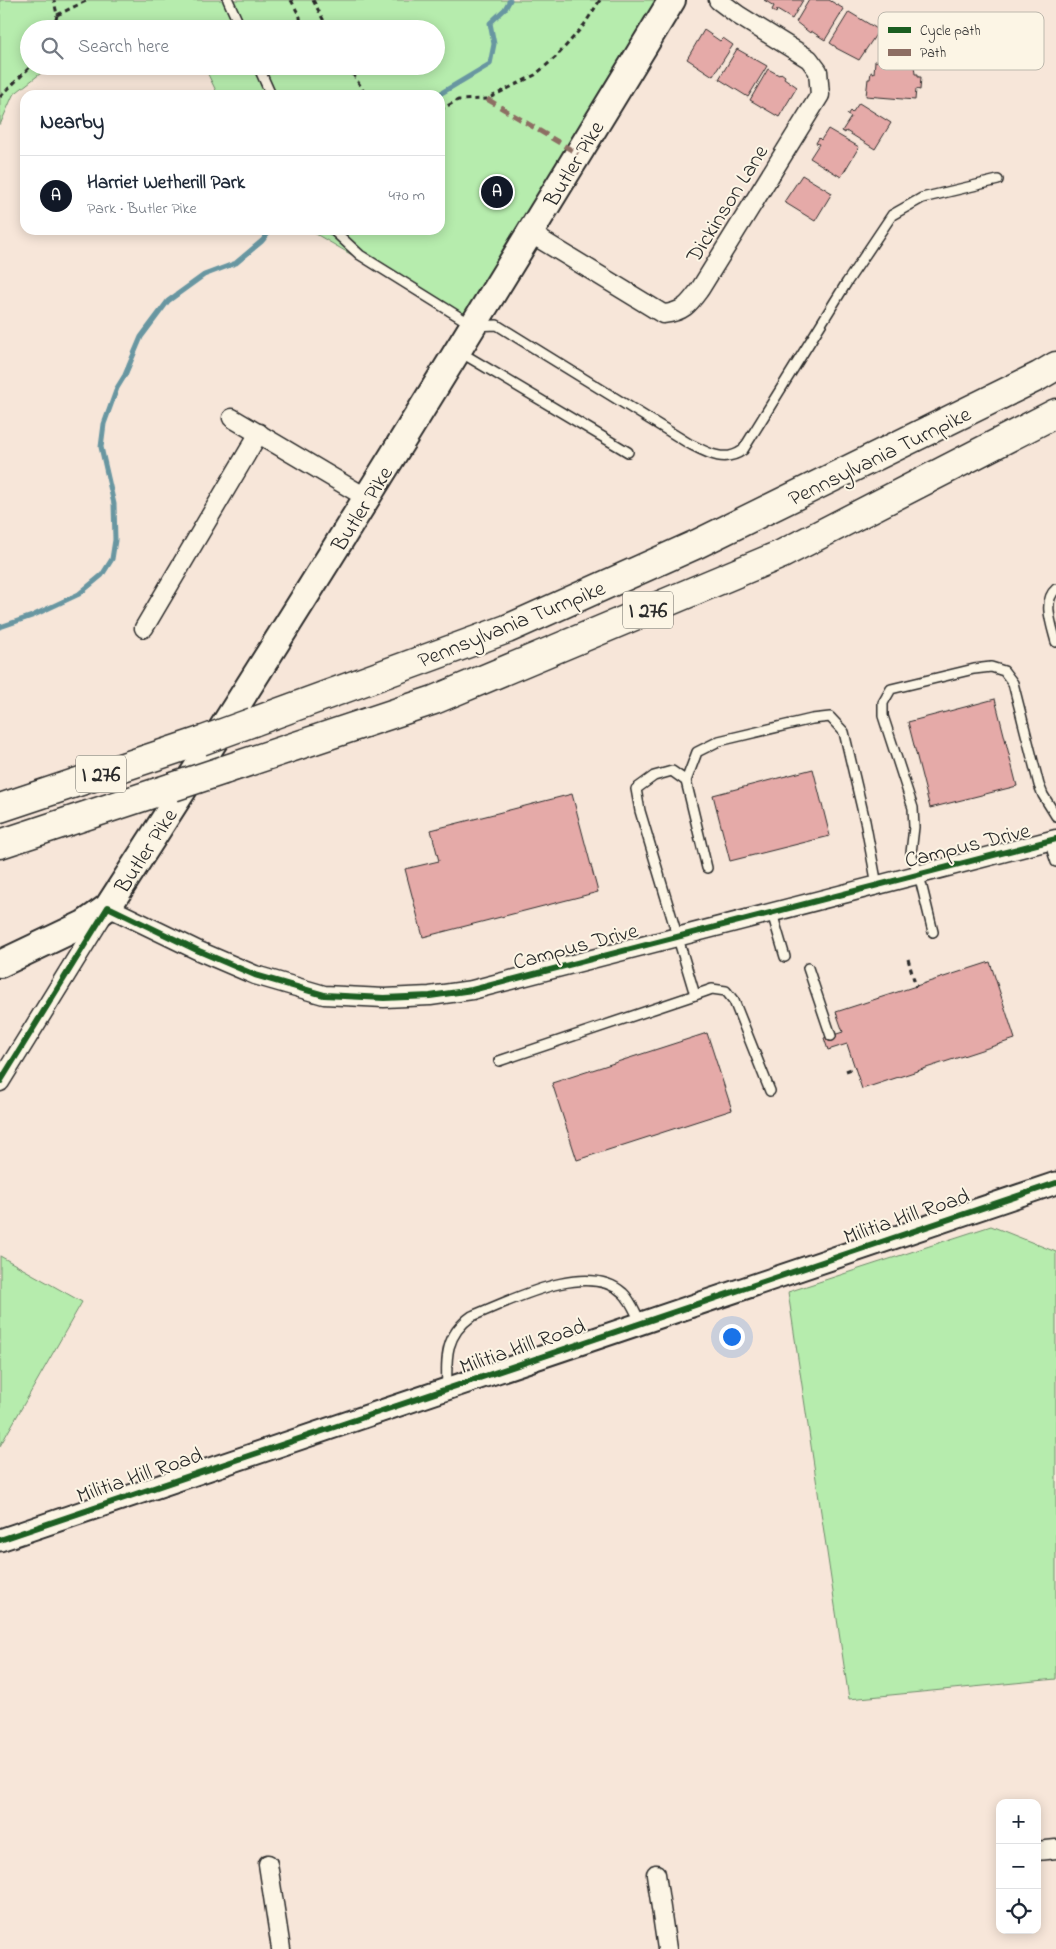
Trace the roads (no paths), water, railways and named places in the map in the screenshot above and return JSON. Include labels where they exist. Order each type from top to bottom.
[{"type":"highway","name":"Pennsylvania Turnpike","points":[[0,808],[253,722],[507,629],[697,544],[1056,366]]},
{"type":"highway","name":"Pennsylvania Turnpike","points":[[0,844],[434,700],[782,554],[1056,413]]},
{"type":"main road","name":"Butler Pike","points":[[0,964],[84,924],[108,907],[248,690],[474,326],[672,0]]},
{"type":"street","name":"Dickinson Lane","points":[[530,233],[663,314],[676,313],[690,303],[820,95],[818,72],[809,59],[738,15],[718,0]]},
{"type":"street","points":[[232,418],[367,498]]},
{"type":"street","points":[[144,628],[258,433]]},
{"type":"street","name":"Campus Drive","points":[[108,907],[199,951],[255,975],[324,994],[384,998],[430,996],[472,990],[1052,840]]},
{"type":"street","points":[[0,1082],[108,907]]},
{"type":"street","name":"Militia Hill Road","points":[[0,1540],[1056,1183]]},
{"type":"street","points":[[1041,1851],[1056,1849]]},
{"type":"street","points":[[268,1864],[281,1949]]},
{"type":"street","points":[[656,1874],[668,1949]]},
{"type":"lane","points":[[228,0],[237,20]]},
{"type":"lane","points":[[262,75],[269,90]]},
{"type":"lane","points":[[338,235],[360,255],[474,326],[497,325],[710,454],[719,457],[736,455],[743,450],[847,282],[892,215],[922,198],[998,180]]},
{"type":"lane","points":[[458,351],[628,452]]},
{"type":"lane","points":[[1056,589],[1052,592],[1048,614],[1056,642]]},
{"type":"lane","points":[[933,932],[919,875],[911,853],[914,827],[913,808],[883,716],[883,703],[891,689],[974,669],[991,667],[1004,672],[1013,683],[1041,790],[1056,816]]},
{"type":"lane","points":[[707,868],[686,781],[697,752],[719,741],[812,719],[830,717],[844,732],[865,821],[877,885]]},
{"type":"lane","points":[[686,781],[672,771],[654,776],[636,789],[640,811],[679,936],[695,995]]},
{"type":"lane","points":[[1052,840],[1056,862]]},
{"type":"lane","points":[[772,912],[785,957]]},
{"type":"lane","points":[[808,968],[831,1036]]},
{"type":"lane","points":[[498,1061],[712,989],[726,991],[734,1001],[770,1091]]},
{"type":"lane","points":[[447,1389],[446,1364],[448,1347],[462,1323],[472,1316],[554,1284],[585,1279],[612,1286],[624,1294],[641,1323]]},
{"type":"waterway","points":[[445,91],[490,64],[494,44],[490,23],[505,9],[510,0]]},
{"type":"waterway","points":[[0,627],[32,616],[79,594],[102,575],[112,559],[115,540],[114,504],[101,447],[104,424],[117,388],[125,375],[141,337],[168,301],[204,275],[236,263],[267,235]]},
{"type":"place","name":"Harriet Wetherill Park","points":[[497,192]]}]
